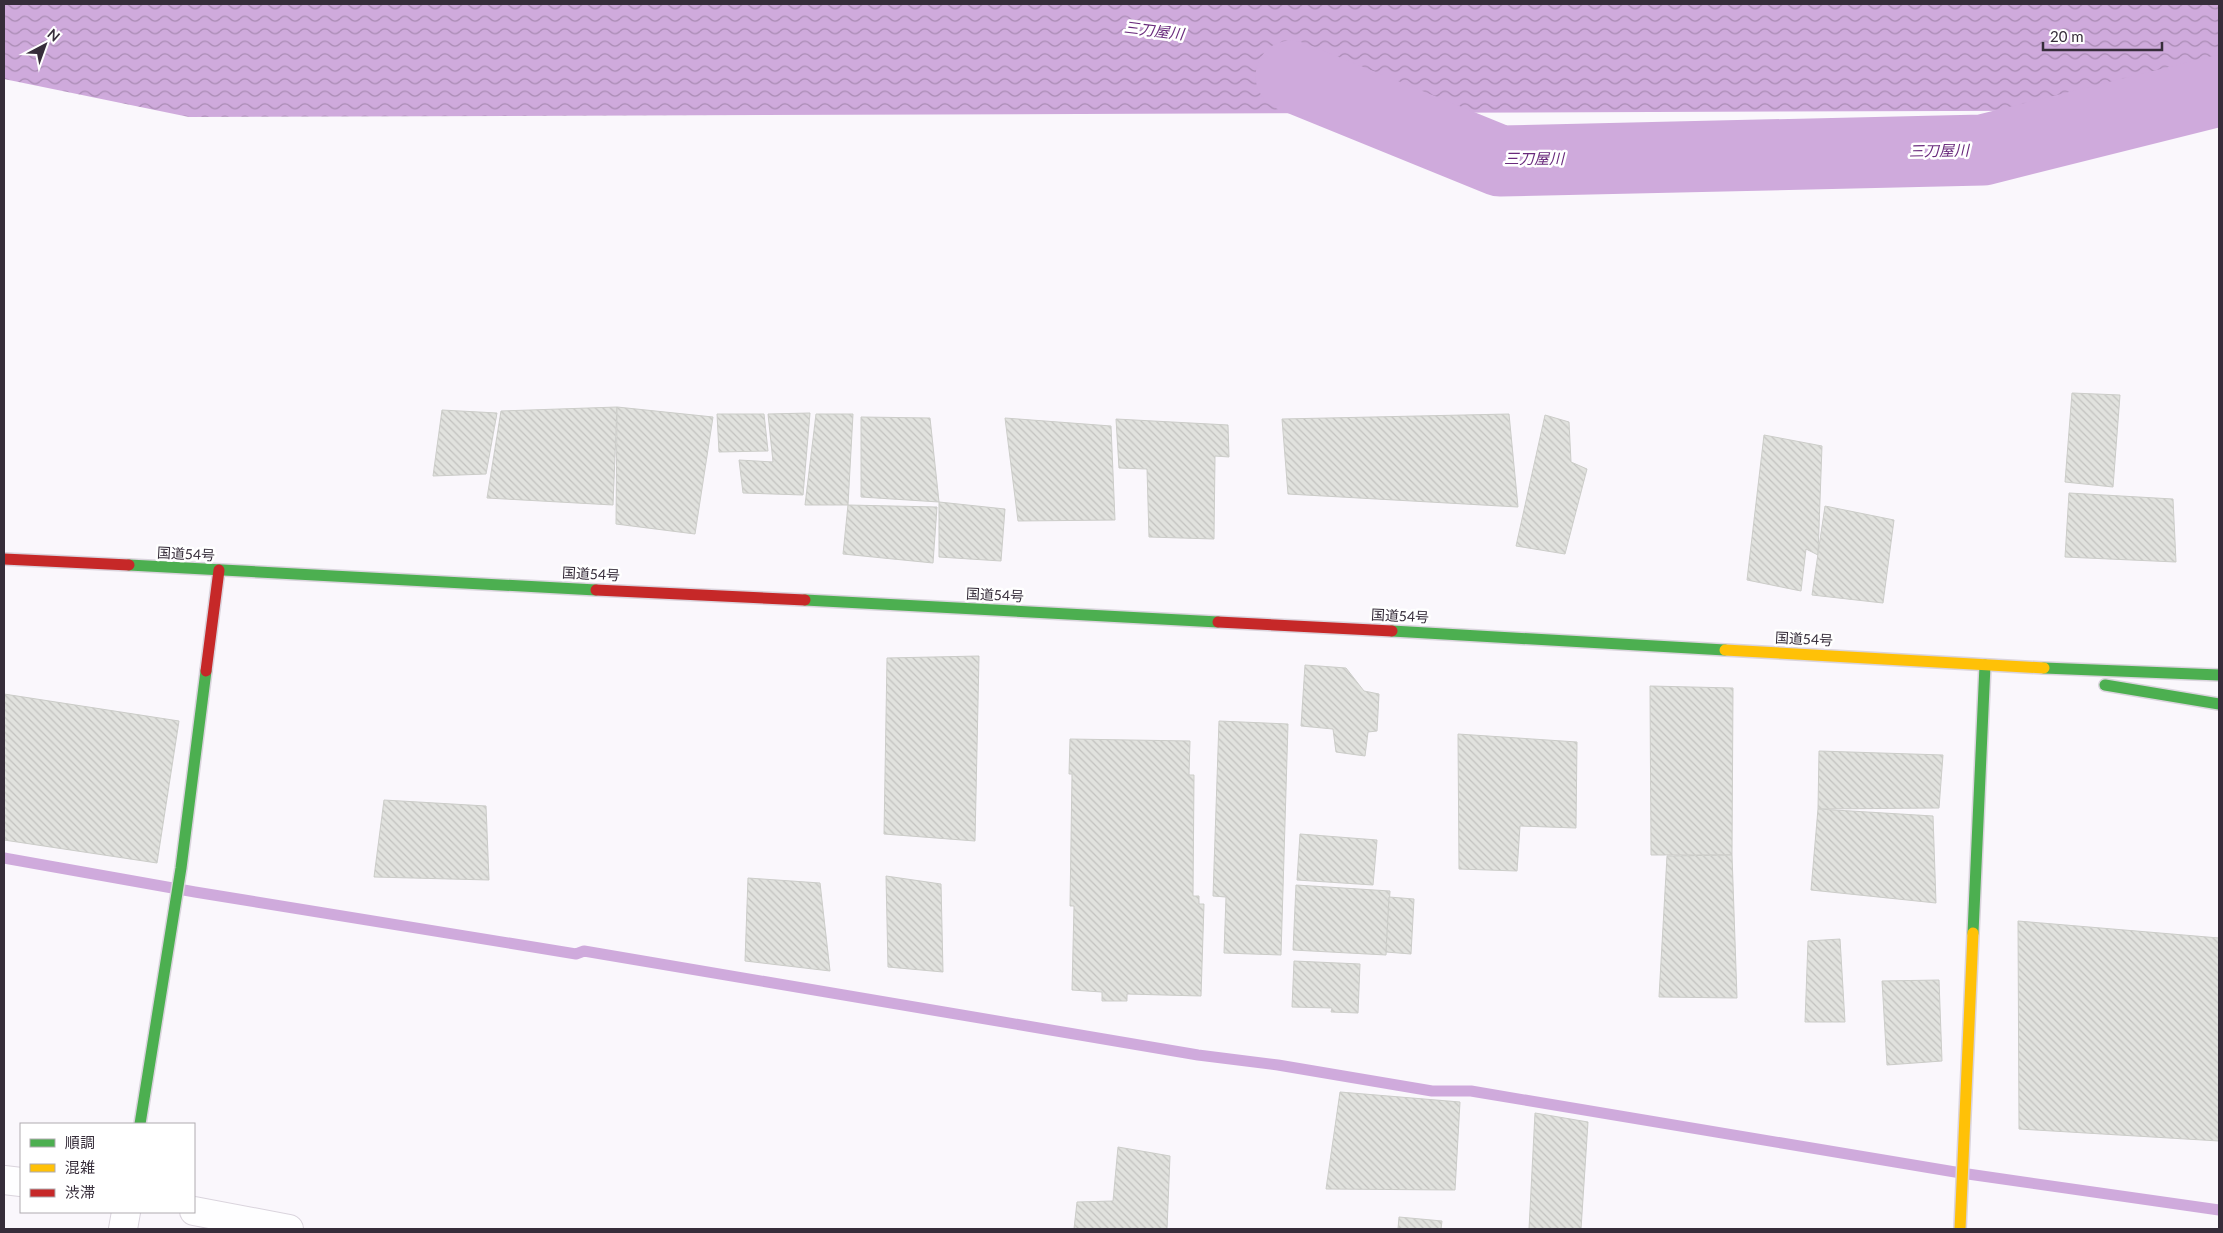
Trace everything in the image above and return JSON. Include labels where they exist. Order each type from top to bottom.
[{"type":"main road","name":"国道54号","points":[[4,559],[1412,632],[1985,665],[2219,675]]},
{"type":"main road","points":[[140,1123],[181,868],[219,570]]},
{"type":"main road","name":"国道54号","points":[[1985,665],[2219,704]]},
{"type":"main road","points":[[1960,1229],[1985,665]]},
{"type":"street","points":[[4,1180],[20,1182]]},
{"type":"street","points":[[195,1210],[289,1229]]},
{"type":"street","points":[[123,1229],[126,1213]]},
{"type":"water","points":[[4,4],[2219,4],[2219,110],[189,117],[4,79]]},
{"type":"building","points":[[2072,393],[2120,395],[2113,487],[2065,482]]},
{"type":"building","points":[[617,407],[613,505],[487,498],[501,411]]},
{"type":"building","points":[[617,407],[713,417],[695,534],[616,524]]},
{"type":"building","points":[[442,410],[497,413],[486,474],[433,476]]},
{"type":"building","points":[[810,413],[803,495],[743,493],[739,460],[773,462],[768,414]]},
{"type":"building","points":[[717,414],[764,414],[768,451],[719,452]]},
{"type":"building","points":[[816,414],[853,414],[848,505],[805,505]]},
{"type":"building","points":[[1509,414],[1518,507],[1288,494],[1282,419]]},
{"type":"building","points":[[1545,415],[1569,422],[1571,462],[1587,469],[1565,554],[1516,546]]},
{"type":"building","points":[[861,417],[930,418],[939,502],[861,497]]},
{"type":"building","points":[[1005,418],[1111,426],[1115,520],[1018,521]]},
{"type":"building","points":[[1116,419],[1228,425],[1229,457],[1215,456],[1214,539],[1149,537],[1147,469],[1119,468]]},
{"type":"building","points":[[1764,435],[1822,446],[1818,555],[1806,549],[1801,591],[1747,580]]},
{"type":"building","points":[[2069,493],[2173,499],[2176,562],[2065,557]]},
{"type":"building","points":[[939,502],[1005,509],[1001,561],[939,557]]},
{"type":"building","points":[[848,505],[937,507],[933,563],[843,554]]},
{"type":"building","points":[[1825,506],[1894,520],[1883,603],[1812,595]]},
{"type":"building","points":[[979,656],[975,841],[884,834],[887,658]]},
{"type":"building","points":[[1305,665],[1346,668],[1364,691],[1379,694],[1377,731],[1368,732],[1365,756],[1336,752],[1333,729],[1301,726]]},
{"type":"building","points":[[1650,686],[1733,688],[1732,855],[1651,855]]},
{"type":"building","points":[[4,694],[179,721],[157,863],[4,840]]},
{"type":"building","points":[[1219,721],[1288,724],[1281,955],[1224,953],[1226,897],[1213,896]]},
{"type":"building","points":[[1458,734],[1577,742],[1576,828],[1520,826],[1517,871],[1459,869]]},
{"type":"building","points":[[1070,739],[1190,741],[1189,775],[1194,775],[1193,896],[1199,896],[1199,904],[1204,904],[1201,996],[1127,994],[1127,1001],[1102,1001],[1102,992],[1072,990],[1074,906],[1070,906],[1072,774],[1069,774]]},
{"type":"building","points":[[1819,751],[1943,755],[1939,808],[1818,809]]},
{"type":"building","points":[[384,800],[486,806],[489,880],[374,877]]},
{"type":"building","points":[[1818,809],[1933,816],[1936,903],[1811,890]]},
{"type":"building","points":[[1300,834],[1377,840],[1373,885],[1297,880]]},
{"type":"building","points":[[1732,855],[1737,998],[1659,997],[1667,856]]},
{"type":"building","points":[[886,876],[941,884],[943,972],[888,967]]},
{"type":"building","points":[[748,878],[820,883],[830,971],[745,961]]},
{"type":"building","points":[[1296,885],[1390,891],[1386,955],[1293,950]]},
{"type":"building","points":[[1389,897],[1414,899],[1411,954],[1386,952]]},
{"type":"building","points":[[2018,921],[2219,938],[2219,1141],[2019,1129]]},
{"type":"building","points":[[1840,939],[1845,1022],[1805,1022],[1808,941]]},
{"type":"building","points":[[1294,961],[1360,964],[1358,1013],[1331,1012],[1332,1008],[1292,1007]]},
{"type":"building","points":[[1939,980],[1942,1061],[1887,1065],[1882,981]]},
{"type":"building","points":[[1340,1092],[1460,1102],[1455,1190],[1326,1189]]},
{"type":"building","points":[[1535,1113],[1588,1122],[1581,1229],[1529,1229]]},
{"type":"building","points":[[1118,1147],[1170,1156],[1167,1229],[1074,1229],[1077,1202],[1113,1201]]},
{"type":"building","points":[[1399,1217],[1442,1221],[1441,1229],[1398,1229]]},
{"type":"waterway","name":"三刀屋川","points":[[1291,76],[1500,161],[1983,150],[2219,91]]},
{"type":"waterway","points":[[4,858],[195,892],[576,954],[584,951],[1198,1055],[1278,1065],[1432,1091],[1471,1091],[1961,1173],[2219,1210]]},
{"type":"traffic: fast","points":[[129,565],[596,590]]},
{"type":"traffic: fast","points":[[805,600],[1218,622]]},
{"type":"traffic: fast","points":[[1392,631],[1725,650]]},
{"type":"traffic: fast","points":[[1973,933],[1985,665]]},
{"type":"traffic: fast","points":[[2044,668],[2219,675]]},
{"type":"traffic: fast","points":[[140,1123],[181,868],[206,671]]},
{"type":"traffic: fast","points":[[2105,685],[2219,704]]},
{"type":"traffic: slow","points":[[1725,650],[2044,668]]},
{"type":"traffic: slow","points":[[1960,1229],[1973,933]]},
{"type":"traffic: jam","points":[[4,559],[129,565]]},
{"type":"traffic: jam","points":[[206,671],[219,570]]},
{"type":"traffic: jam","points":[[596,590],[805,600]]},
{"type":"traffic: jam","points":[[1218,622],[1392,631]]}]
